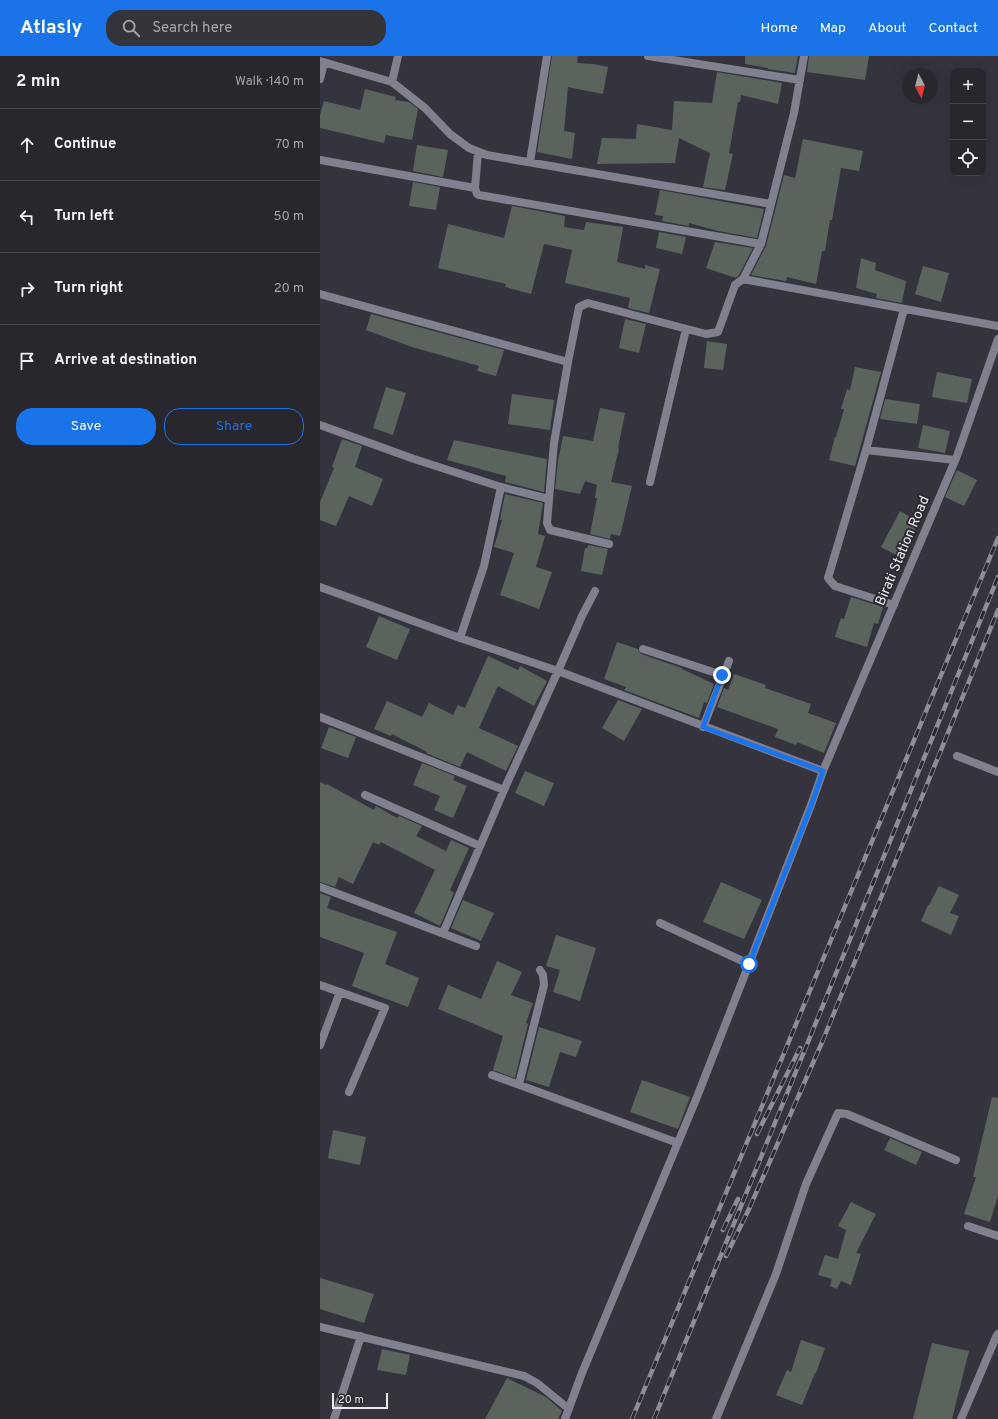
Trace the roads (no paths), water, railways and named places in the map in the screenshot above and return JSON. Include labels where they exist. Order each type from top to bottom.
[{"type":"street","points":[[392,82],[398,56]]},
{"type":"street","points":[[530,162],[547,56]]},
{"type":"street","points":[[648,56],[800,80]]},
{"type":"street","points":[[609,544],[553,532],[550,530],[547,523],[554,443],[577,312],[579,307],[588,303],[706,334],[718,332],[735,286],[743,279],[761,244],[794,113],[804,56]]},
{"type":"street","points":[[320,79],[322,62],[392,82],[425,108],[450,134],[469,148],[487,155],[771,204]]},
{"type":"street","points":[[478,152],[474,188],[477,194],[480,195],[761,244]]},
{"type":"street","points":[[320,160],[474,188]]},
{"type":"street","points":[[743,279],[998,326]]},
{"type":"street","points":[[320,294],[568,362]]},
{"type":"street","points":[[894,605],[835,586],[828,578],[866,450],[904,309]]},
{"type":"street","points":[[650,482],[686,328]]},
{"type":"street","name":"Birati Station Road","points":[[565,1419],[582,1373],[678,1143],[811,806],[823,771],[955,460],[998,339]]},
{"type":"street","points":[[320,424],[414,459],[501,487],[549,499]]},
{"type":"street","points":[[866,450],[955,460]]},
{"type":"street","points":[[460,638],[484,566],[501,487]]},
{"type":"street","points":[[320,587],[558,672],[823,771]]},
{"type":"street","points":[[444,934],[504,790],[582,616],[595,591]]},
{"type":"street","points":[[643,649],[722,675]]},
{"type":"street","points":[[703,727],[722,675],[729,661]]},
{"type":"street","points":[[320,717],[504,790]]},
{"type":"street","points":[[958,756],[998,772]]},
{"type":"street","points":[[364,795],[480,846]]},
{"type":"street","points":[[320,887],[476,946]]},
{"type":"street","points":[[660,924],[749,964]]},
{"type":"street","points":[[519,1084],[544,985],[543,975],[540,970]]},
{"type":"street","points":[[320,985],[385,1008],[349,1092]]},
{"type":"street","points":[[320,1045],[340,992]]},
{"type":"street","points":[[492,1075],[678,1143]]},
{"type":"street","points":[[716,1419],[776,1274],[806,1184],[838,1113],[847,1114],[956,1160]]},
{"type":"street","points":[[968,1226],[998,1236]]},
{"type":"street","points":[[320,1327],[524,1376],[537,1383],[569,1409]]},
{"type":"street","points":[[961,1419],[998,1334]]},
{"type":"street","points":[[334,1419],[361,1336]]},
{"type":"railway","points":[[632,1419],[998,538]]},
{"type":"railway","points":[[654,1419],[998,577]]},
{"type":"railway","points":[[726,1256],[749,1209],[823,1040],[998,610]]},
{"type":"railway","points":[[757,1134],[800,1048]]},
{"type":"railway","points":[[723,1230],[738,1199]]}]
